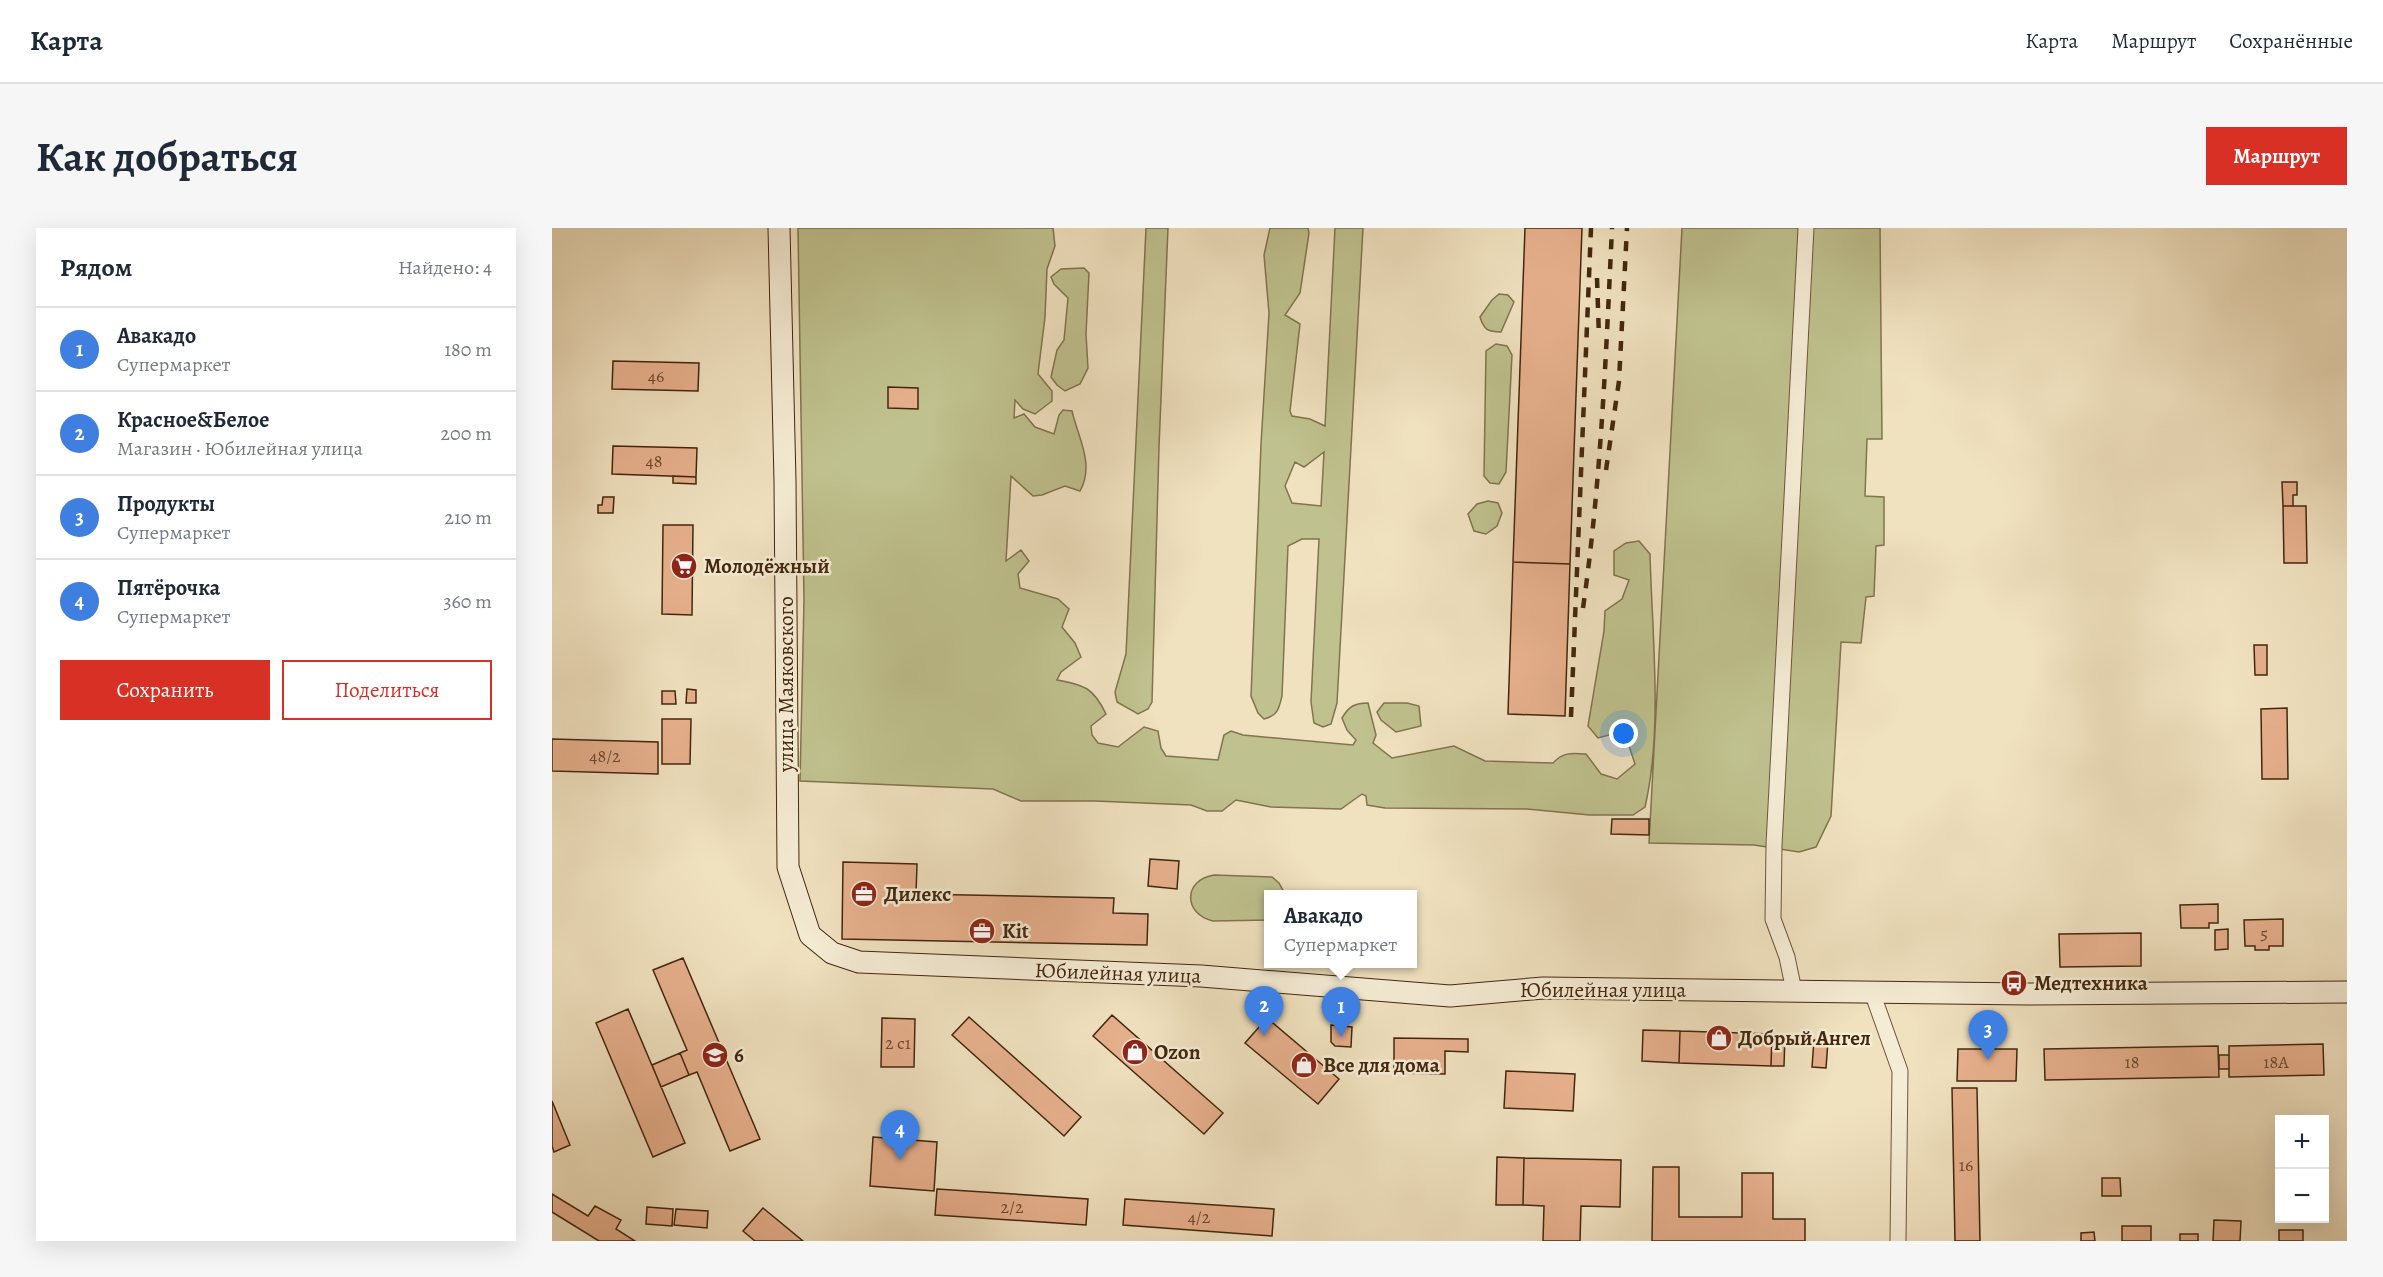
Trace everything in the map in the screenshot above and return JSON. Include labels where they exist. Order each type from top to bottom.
[{"type":"street","name":"улица Маяковского","points":[[778,228],[785,481],[788,867],[810,935],[832,952],[859,963]]},
{"type":"street","points":[[1794,991],[1787,957],[1773,920],[1773,909],[1806,228]]},
{"type":"street","name":"Юбилейная улица","points":[[859,963],[1201,976],[1450,996],[1543,988],[2028,994],[2347,992]]},
{"type":"street","points":[[1872,992],[1899,1071],[1898,1241]]},
{"type":"green space","points":[[798,228],[1053,228],[1055,246],[1047,269],[1045,317],[1038,374],[1052,391],[1052,401],[1035,414],[1023,409],[1015,400],[1014,418],[1024,414],[1035,427],[1054,434],[1059,415],[1063,410],[1072,411],[1084,451],[1086,471],[1080,491],[1065,486],[1033,496],[1011,476],[1006,561],[1021,550],[1029,561],[1018,574],[1020,588],[1058,599],[1069,609],[1062,627],[1075,643],[1081,657],[1061,672],[1057,680],[1081,686],[1097,698],[1106,714],[1091,726],[1092,735],[1098,743],[1118,747],[1144,727],[1158,731],[1161,748],[1166,756],[1218,760],[1224,735],[1231,731],[1243,735],[1353,745],[1356,740],[1347,730],[1342,718],[1353,706],[1368,703],[1376,735],[1373,743],[1392,758],[1454,746],[1485,761],[1553,763],[1560,757],[1576,753],[1586,754],[1601,774],[1617,779],[1635,764],[1624,731],[1598,738],[1588,726],[1604,631],[1605,611],[1622,599],[1629,580],[1614,575],[1614,551],[1626,543],[1639,541],[1650,554],[1655,682],[1654,746],[1645,807],[1633,815],[1590,815],[1527,809],[1385,808],[1367,805],[1366,796],[1362,794],[1341,809],[1271,807],[1236,800],[1222,811],[1207,811],[1191,805],[1021,801],[993,789],[800,781],[804,600]]},
{"type":"green space","points":[[1146,228],[1168,228],[1152,702],[1148,709],[1138,714],[1117,702],[1115,692],[1126,654]]},
{"type":"green space","points":[[1270,228],[1308,228],[1300,293],[1285,315],[1300,324],[1290,411],[1292,416],[1310,419],[1325,426],[1335,228],[1363,228],[1337,703],[1331,724],[1323,727],[1314,723],[1311,702],[1319,539],[1302,539],[1288,546],[1282,696],[1279,708],[1275,714],[1264,719],[1258,713],[1251,696],[1261,444],[1269,313],[1264,255]],"holes":[[[1324,452],[1321,506],[1292,503],[1285,486],[1295,462],[1304,467]]]},
{"type":"green space","points":[[1682,228],[1880,228],[1882,439],[1867,439],[1865,496],[1884,497],[1884,545],[1876,546],[1874,596],[1866,597],[1861,643],[1841,642],[1831,816],[1816,847],[1799,852],[1754,845],[1649,843]]},
{"type":"green space","points":[[1084,268],[1089,273],[1086,334],[1088,368],[1080,384],[1065,391],[1051,377],[1057,350],[1064,340],[1068,298],[1054,284],[1051,277],[1061,269]]},
{"type":"green space","points":[[1499,294],[1508,295],[1514,302],[1501,332],[1487,329],[1480,317]]},
{"type":"green space","points":[[1496,344],[1507,346],[1512,355],[1506,472],[1499,484],[1490,483],[1484,476],[1486,351]]},
{"type":"green space","points":[[1488,501],[1498,503],[1502,513],[1497,526],[1486,534],[1474,531],[1468,514],[1477,504]]},
{"type":"green space","points":[[1384,703],[1407,703],[1419,706],[1421,726],[1396,732],[1381,720],[1377,712]]},
{"type":"green space","points":[[1214,875],[1272,877],[1283,890],[1264,890],[1264,920],[1213,921],[1196,912],[1192,905],[1192,890],[1204,878]]},
{"type":"building","points":[[1525,228],[1582,228],[1570,564],[1513,562]]},
{"type":"building","points":[[613,361],[699,363],[698,391],[612,389]]},
{"type":"building","points":[[888,387],[918,388],[918,409],[888,408]]},
{"type":"building","points":[[613,446],[697,448],[696,477],[612,474]]},
{"type":"building","points":[[673,476],[696,477],[696,484],[673,483]]},
{"type":"building","points":[[2282,482],[2297,482],[2297,495],[2293,495],[2293,506],[2283,506]]},
{"type":"building","points":[[603,497],[614,497],[613,513],[598,513],[598,505],[602,505]]},
{"type":"building","points":[[2283,506],[2306,506],[2307,563],[2284,563]]},
{"type":"building","points":[[663,525],[693,525],[692,615],[662,614]]},
{"type":"building","points":[[1513,562],[1570,564],[1565,716],[1508,714]]},
{"type":"building","points":[[2254,645],[2267,645],[2267,675],[2255,675]]},
{"type":"building","points":[[687,689],[696,690],[696,703],[686,703]]},
{"type":"building","points":[[662,691],[675,691],[676,704],[662,704]]},
{"type":"building","points":[[2287,708],[2288,779],[2262,779],[2261,709]]},
{"type":"building","points":[[662,719],[691,719],[690,764],[662,764]]},
{"type":"building","points":[[552,739],[658,742],[658,774],[552,771]]},
{"type":"building","points":[[1612,819],[1649,819],[1649,835],[1611,834]]},
{"type":"building","points":[[1150,859],[1179,861],[1177,889],[1148,886]]},
{"type":"building","points":[[843,862],[917,864],[916,894],[1114,898],[1113,913],[1148,914],[1147,945],[842,939]]},
{"type":"building","points":[[2218,904],[2218,923],[2209,923],[2209,928],[2181,928],[2180,905]]},
{"type":"building","points":[[2283,919],[2283,946],[2269,946],[2269,950],[2255,950],[2255,946],[2245,946],[2244,920]]},
{"type":"building","points":[[2228,929],[2228,949],[2215,950],[2215,930]]},
{"type":"building","points":[[2141,933],[2141,966],[2060,967],[2059,934]]},
{"type":"building","points":[[683,958],[760,1139],[730,1151],[697,1072],[689,1075],[680,1053],[687,1050],[653,970]]},
{"type":"building","points":[[628,1009],[685,1143],[653,1157],[596,1023]]},
{"type":"building","points":[[1112,1015],[1223,1113],[1204,1134],[1093,1036]]},
{"type":"building","points":[[969,1017],[1081,1117],[1064,1136],[952,1035]]},
{"type":"building","points":[[882,1018],[915,1019],[914,1067],[881,1067]]},
{"type":"building","points":[[1267,1018],[1339,1079],[1318,1104],[1245,1043]]},
{"type":"building","points":[[1331,1025],[1352,1027],[1351,1047],[1335,1046],[1331,1042]]},
{"type":"building","points":[[1643,1030],[1680,1031],[1679,1063],[1642,1061]]},
{"type":"building","points":[[1680,1031],[1772,1034],[1771,1066],[1679,1063]]},
{"type":"building","points":[[1772,1034],[1785,1035],[1784,1066],[1771,1066]]},
{"type":"building","points":[[1394,1038],[1468,1039],[1468,1052],[1445,1051],[1445,1074],[1394,1073]]},
{"type":"building","points":[[1814,1040],[1828,1041],[1826,1068],[1812,1067]]},
{"type":"building","points":[[2323,1044],[2324,1075],[2229,1077],[2229,1046]]},
{"type":"building","points":[[2218,1046],[2219,1077],[2045,1080],[2044,1049]]},
{"type":"building","points":[[1958,1049],[2017,1049],[2016,1081],[1957,1081]]},
{"type":"building","points":[[680,1053],[689,1075],[661,1087],[652,1065]]},
{"type":"building","points":[[2219,1055],[2229,1055],[2229,1069],[2219,1069]]},
{"type":"building","points":[[1506,1071],[1575,1074],[1573,1111],[1504,1108]]},
{"type":"building","points":[[1952,1088],[1977,1088],[1980,1241],[1955,1241]]},
{"type":"building","points":[[552,1101],[570,1145],[554,1152],[552,1146]]},
{"type":"building","points":[[873,1137],[937,1142],[934,1191],[870,1186]]},
{"type":"building","points":[[1497,1157],[1524,1158],[1523,1205],[1496,1205]]},
{"type":"building","points":[[1524,1158],[1621,1160],[1620,1207],[1581,1206],[1580,1241],[1543,1241],[1544,1206],[1523,1205]]},
{"type":"building","points":[[1653,1167],[1679,1167],[1679,1217],[1742,1217],[1742,1173],[1773,1173],[1773,1219],[1805,1219],[1805,1241],[1652,1241]]},
{"type":"building","points":[[2102,1178],[2120,1178],[2121,1196],[2102,1196]]},
{"type":"building","points":[[937,1189],[1088,1199],[1086,1225],[935,1215]]},
{"type":"building","points":[[552,1194],[588,1216],[595,1206],[621,1220],[616,1229],[635,1241],[599,1241],[552,1212]]},
{"type":"building","points":[[1125,1199],[1274,1209],[1272,1236],[1123,1225]]},
{"type":"building","points":[[647,1207],[673,1209],[672,1226],[646,1224]]},
{"type":"building","points":[[763,1208],[803,1241],[755,1241],[743,1231]]},
{"type":"building","points":[[676,1209],[708,1211],[707,1228],[674,1225]]},
{"type":"building","points":[[2214,1220],[2241,1221],[2240,1241],[2213,1241]]},
{"type":"building","points":[[2122,1226],[2151,1226],[2151,1241],[2122,1241]]},
{"type":"building","points":[[2279,1230],[2303,1230],[2303,1241],[2279,1241]]},
{"type":"building","points":[[2094,1232],[2095,1241],[2081,1241],[2081,1233]]},
{"type":"building","points":[[2180,1234],[2198,1234],[2198,1241],[2180,1241]]},
{"type":"railway","points":[[1571,717],[1591,228]]},
{"type":"railway","points":[[1583,608],[1599,466],[1612,228]]},
{"type":"railway","points":[[1606,470],[1619,381],[1627,228]]},
{"type":"railway","points":[[1597,278],[1599,338]]},
{"type":"place","name":"Молодёжный","points":[[684,566]]},
{"type":"place","name":"Дилекс","points":[[864,894]]},
{"type":"place","name":"Kit","points":[[982,931]]},
{"type":"place","name":"Медтехника","points":[[2014,983]]},
{"type":"place","name":"Красное&Белое","points":[[1264,1036]]},
{"type":"place","name":"Авакадо","points":[[1341,1037]]},
{"type":"place","name":"Добрый Ангел","points":[[1719,1038]]},
{"type":"place","name":"Ozon","points":[[1135,1052]]},
{"type":"place","name":"6","points":[[715,1055]]},
{"type":"place","name":"Продукты","points":[[1988,1060]]},
{"type":"place","name":"Все для дома","points":[[1304,1065]]},
{"type":"place","name":"Пятёрочка","points":[[900,1160]]}]
